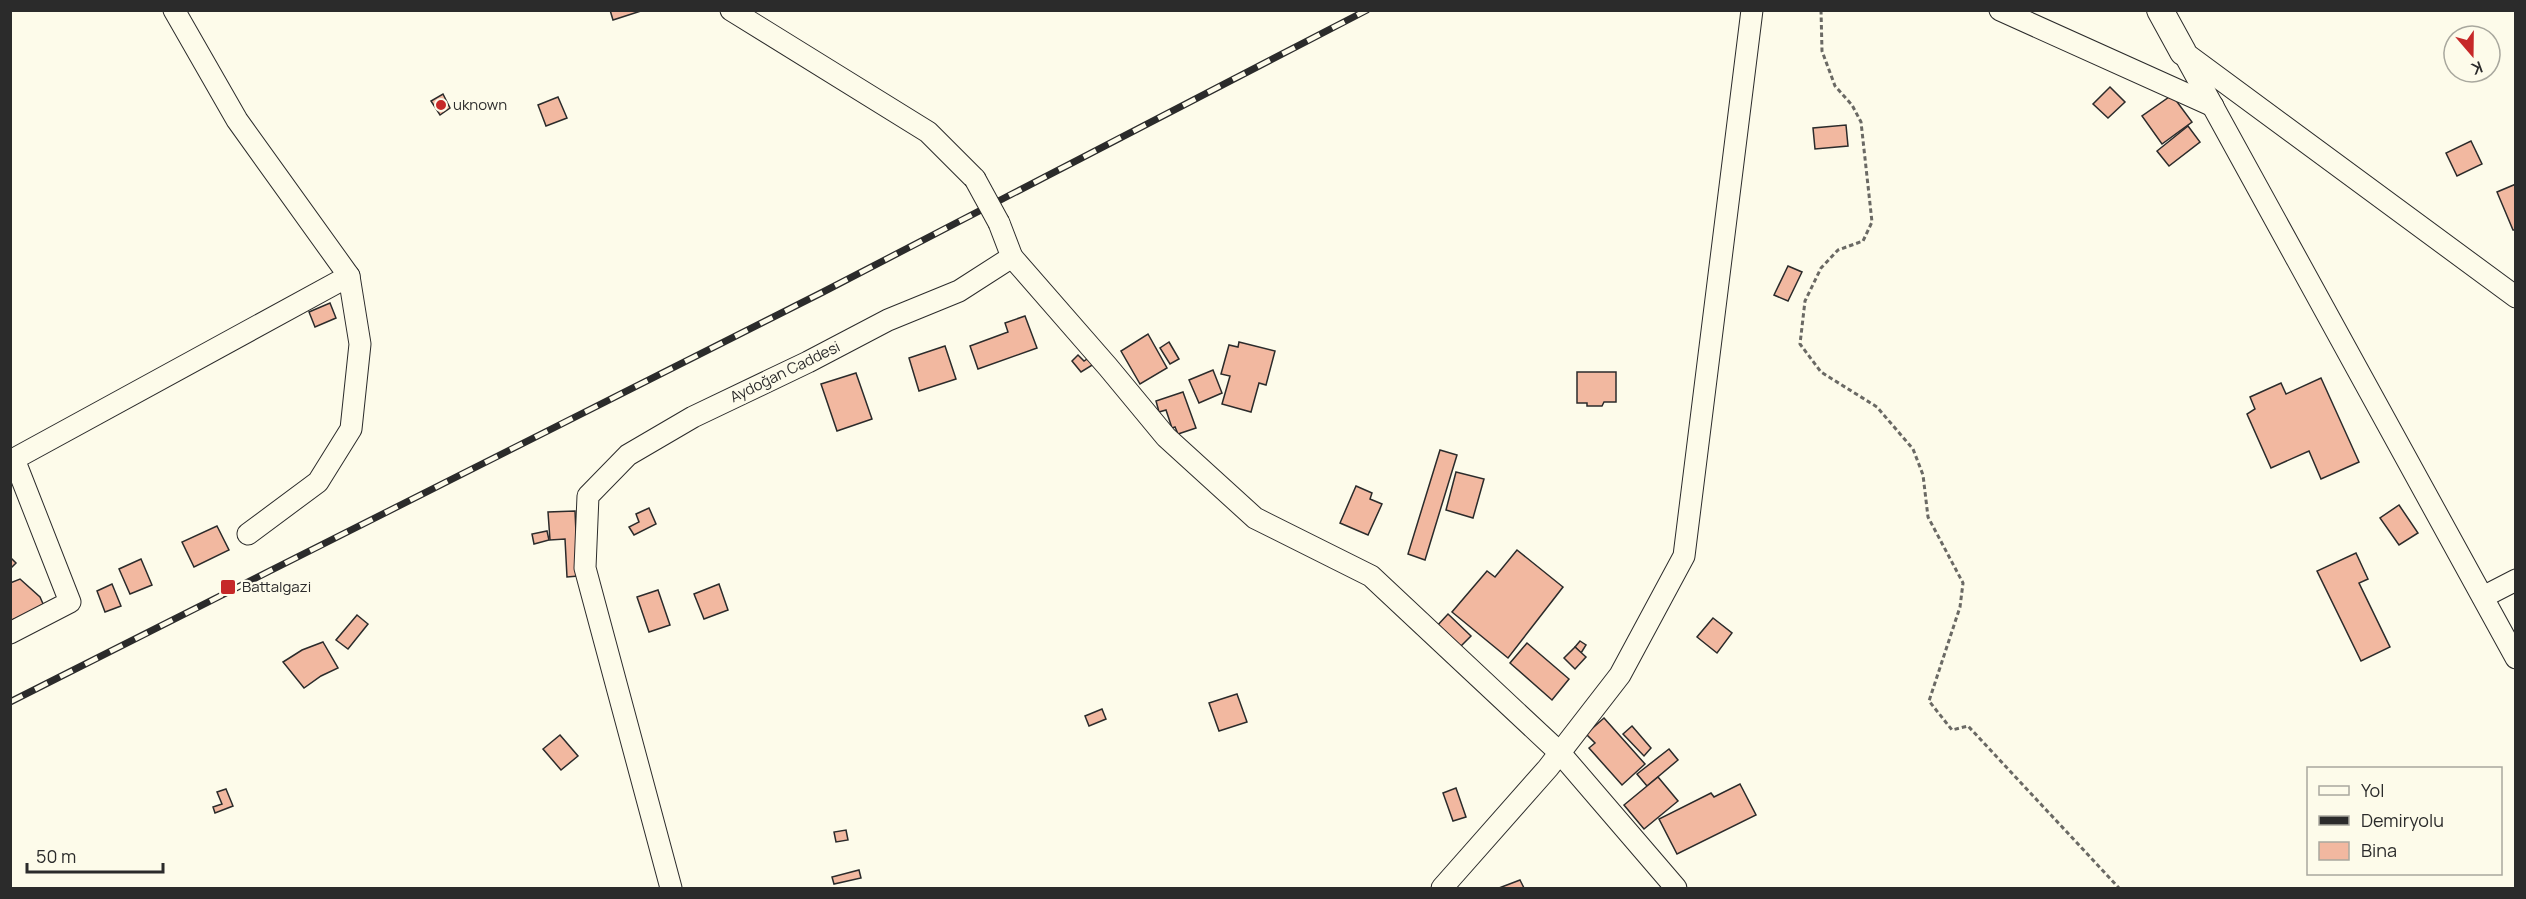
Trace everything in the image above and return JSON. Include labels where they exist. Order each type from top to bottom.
[{"type":"main road","points":[[2160,10],[2183,52]]},
{"type":"main road","points":[[2165,10],[2183,52]]},
{"type":"street","points":[[174,10],[237,120],[349,276],[360,344],[351,429],[318,482],[248,534]]},
{"type":"street","points":[[731,10],[928,132],[975,179],[999,223],[1012,257],[1166,437],[1255,518],[1371,576],[1560,753],[1676,888]]},
{"type":"street","points":[[1442,888],[1560,753],[1620,675],[1684,556],[1752,10]]},
{"type":"street","points":[[2000,10],[2213,106]]},
{"type":"street","points":[[2183,52],[2516,658]]},
{"type":"street","points":[[2183,52],[2516,297]]},
{"type":"street","name":"Aydoğan Caddesi","points":[[671,888],[585,568],[588,496],[628,455],[693,417],[808,362],[888,320],[959,291],[1012,257]]},
{"type":"street","points":[[10,633],[70,602],[14,459],[349,276]]},
{"type":"street","points":[[2483,597],[2516,580]]},
{"type":"path","points":[[1821,10],[1822,51],[1835,86],[1851,105],[1861,122],[1872,222],[1863,241],[1838,250],[1821,268],[1804,301],[1800,344],[1821,372],[1877,407],[1913,449],[1923,475],[1928,517],[1963,583],[1960,607],[1929,701],[1952,730],[1968,726],[2119,888]]},
{"type":"building","points":[[610,10],[644,10],[613,20]]},
{"type":"building","points":[[2110,87],[2125,102],[2108,118],[2093,104]]},
{"type":"building","name":"uknown","points":[[443,94],[450,108],[440,115],[431,101]]},
{"type":"building","points":[[2172,95],[2192,122],[2162,144],[2142,116]]},
{"type":"building","points":[[558,97],[567,118],[546,126],[538,105]]},
{"type":"building","points":[[1846,125],[1848,146],[1815,149],[1813,128]]},
{"type":"building","points":[[2188,126],[2200,142],[2169,166],[2157,151]]},
{"type":"building","points":[[2471,141],[2482,164],[2457,176],[2446,153]]},
{"type":"building","points":[[2516,184],[2516,230],[2513,230],[2497,192]]},
{"type":"building","points":[[1788,266],[1802,272],[1788,301],[1774,295]]},
{"type":"building","points":[[330,303],[336,318],[315,327],[309,312]]},
{"type":"building","points":[[1025,316],[1037,348],[978,369],[970,346],[1008,332],[1005,323]]},
{"type":"building","points":[[1148,334],[1167,368],[1140,384],[1121,351]]},
{"type":"building","points":[[1169,342],[1179,359],[1170,364],[1160,348]]},
{"type":"building","points":[[1239,342],[1275,351],[1266,385],[1259,383],[1251,412],[1222,404],[1230,376],[1221,374],[1229,345],[1238,347]]},
{"type":"building","points":[[945,346],[956,379],[919,391],[909,358]]},
{"type":"building","points":[[1078,355],[1084,361],[1090,357],[1094,364],[1081,372],[1072,361]]},
{"type":"building","points":[[1213,370],[1222,393],[1199,403],[1189,380]]},
{"type":"building","points":[[1577,372],[1616,372],[1616,402],[1604,402],[1602,406],[1577,403]]},
{"type":"building","points":[[856,373],[872,419],[837,431],[821,384]]},
{"type":"building","points":[[2321,378],[2359,462],[2321,479],[2309,451],[2271,468],[2247,414],[2255,409],[2250,397],[2281,383],[2286,394]]},
{"type":"building","points":[[1183,392],[1196,428],[1178,434],[1175,427],[1172,428],[1166,410],[1159,412],[1156,401]]},
{"type":"building","points":[[1440,450],[1457,455],[1425,560],[1408,554]]},
{"type":"building","points":[[1456,472],[1484,479],[1473,518],[1446,510]]},
{"type":"building","points":[[1356,486],[1372,493],[1370,499],[1382,504],[1368,535],[1340,523]]},
{"type":"building","points":[[2399,505],[2418,533],[2399,545],[2380,518]]},
{"type":"building","points":[[649,508],[656,524],[634,535],[629,527],[639,522],[636,514]]},
{"type":"building","points":[[575,511],[578,576],[567,577],[565,539],[550,540],[548,512]]},
{"type":"building","name":"Battalgazi","points":[[217,526],[229,550],[194,567],[182,542]]},
{"type":"building","points":[[547,531],[549,540],[534,544],[532,534]]},
{"type":"building","points":[[1517,550],[1563,587],[1508,658],[1452,612],[1487,571],[1495,577]]},
{"type":"building","points":[[2356,553],[2368,579],[2359,583],[2390,647],[2361,661],[2317,571]]},
{"type":"building","points":[[10,557],[16,563],[10,569]]},
{"type":"building","points":[[141,559],[152,585],[130,594],[119,569]]},
{"type":"building","points":[[20,579],[40,597],[44,606],[10,621],[10,583]]},
{"type":"building","points":[[112,584],[121,606],[105,612],[97,591]]},
{"type":"building","points":[[719,584],[728,610],[704,619],[694,594]]},
{"type":"building","points":[[658,590],[670,625],[649,632],[637,597]]},
{"type":"building","points":[[1448,614],[1471,636],[1459,648],[1436,627]]},
{"type":"building","points":[[357,615],[368,624],[348,649],[336,640]]},
{"type":"building","points":[[1713,618],[1732,633],[1717,653],[1697,637]]},
{"type":"building","points":[[1580,641],[1586,645],[1581,653],[1575,647]]},
{"type":"building","points":[[323,642],[338,668],[304,688],[283,662],[302,650]]},
{"type":"building","points":[[1527,643],[1569,679],[1552,700],[1510,663]]},
{"type":"building","points":[[1575,647],[1586,657],[1575,669],[1564,658]]},
{"type":"building","points":[[1237,694],[1247,722],[1219,731],[1209,703]]},
{"type":"building","points":[[1102,709],[1106,719],[1089,726],[1085,716]]},
{"type":"building","points":[[1604,718],[1645,764],[1622,785],[1589,748],[1595,743],[1586,734]]},
{"type":"building","points":[[1632,726],[1651,748],[1644,756],[1623,734]]},
{"type":"building","points":[[560,735],[578,756],[561,770],[543,749]]},
{"type":"building","points":[[1669,749],[1678,760],[1647,786],[1637,774]]},
{"type":"building","points":[[1658,777],[1678,801],[1644,829],[1624,805]]},
{"type":"building","points":[[1740,784],[1756,815],[1677,854],[1659,819],[1711,793],[1714,797]]},
{"type":"building","points":[[1456,788],[1466,817],[1453,821],[1443,793]]},
{"type":"building","points":[[226,789],[233,806],[215,813],[213,807],[222,804],[217,792]]},
{"type":"building","points":[[846,830],[848,840],[836,842],[834,832]]},
{"type":"building","points":[[859,870],[861,878],[834,884],[832,877]]},
{"type":"building","points":[[1520,880],[1524,888],[1499,888]]},
{"type":"railway","points":[[10,702],[823,292],[1367,10]]},
{"type":"place","name":"uknown","points":[[441,105]]},
{"type":"place","name":"Battalgazi","points":[[228,587]]}]
